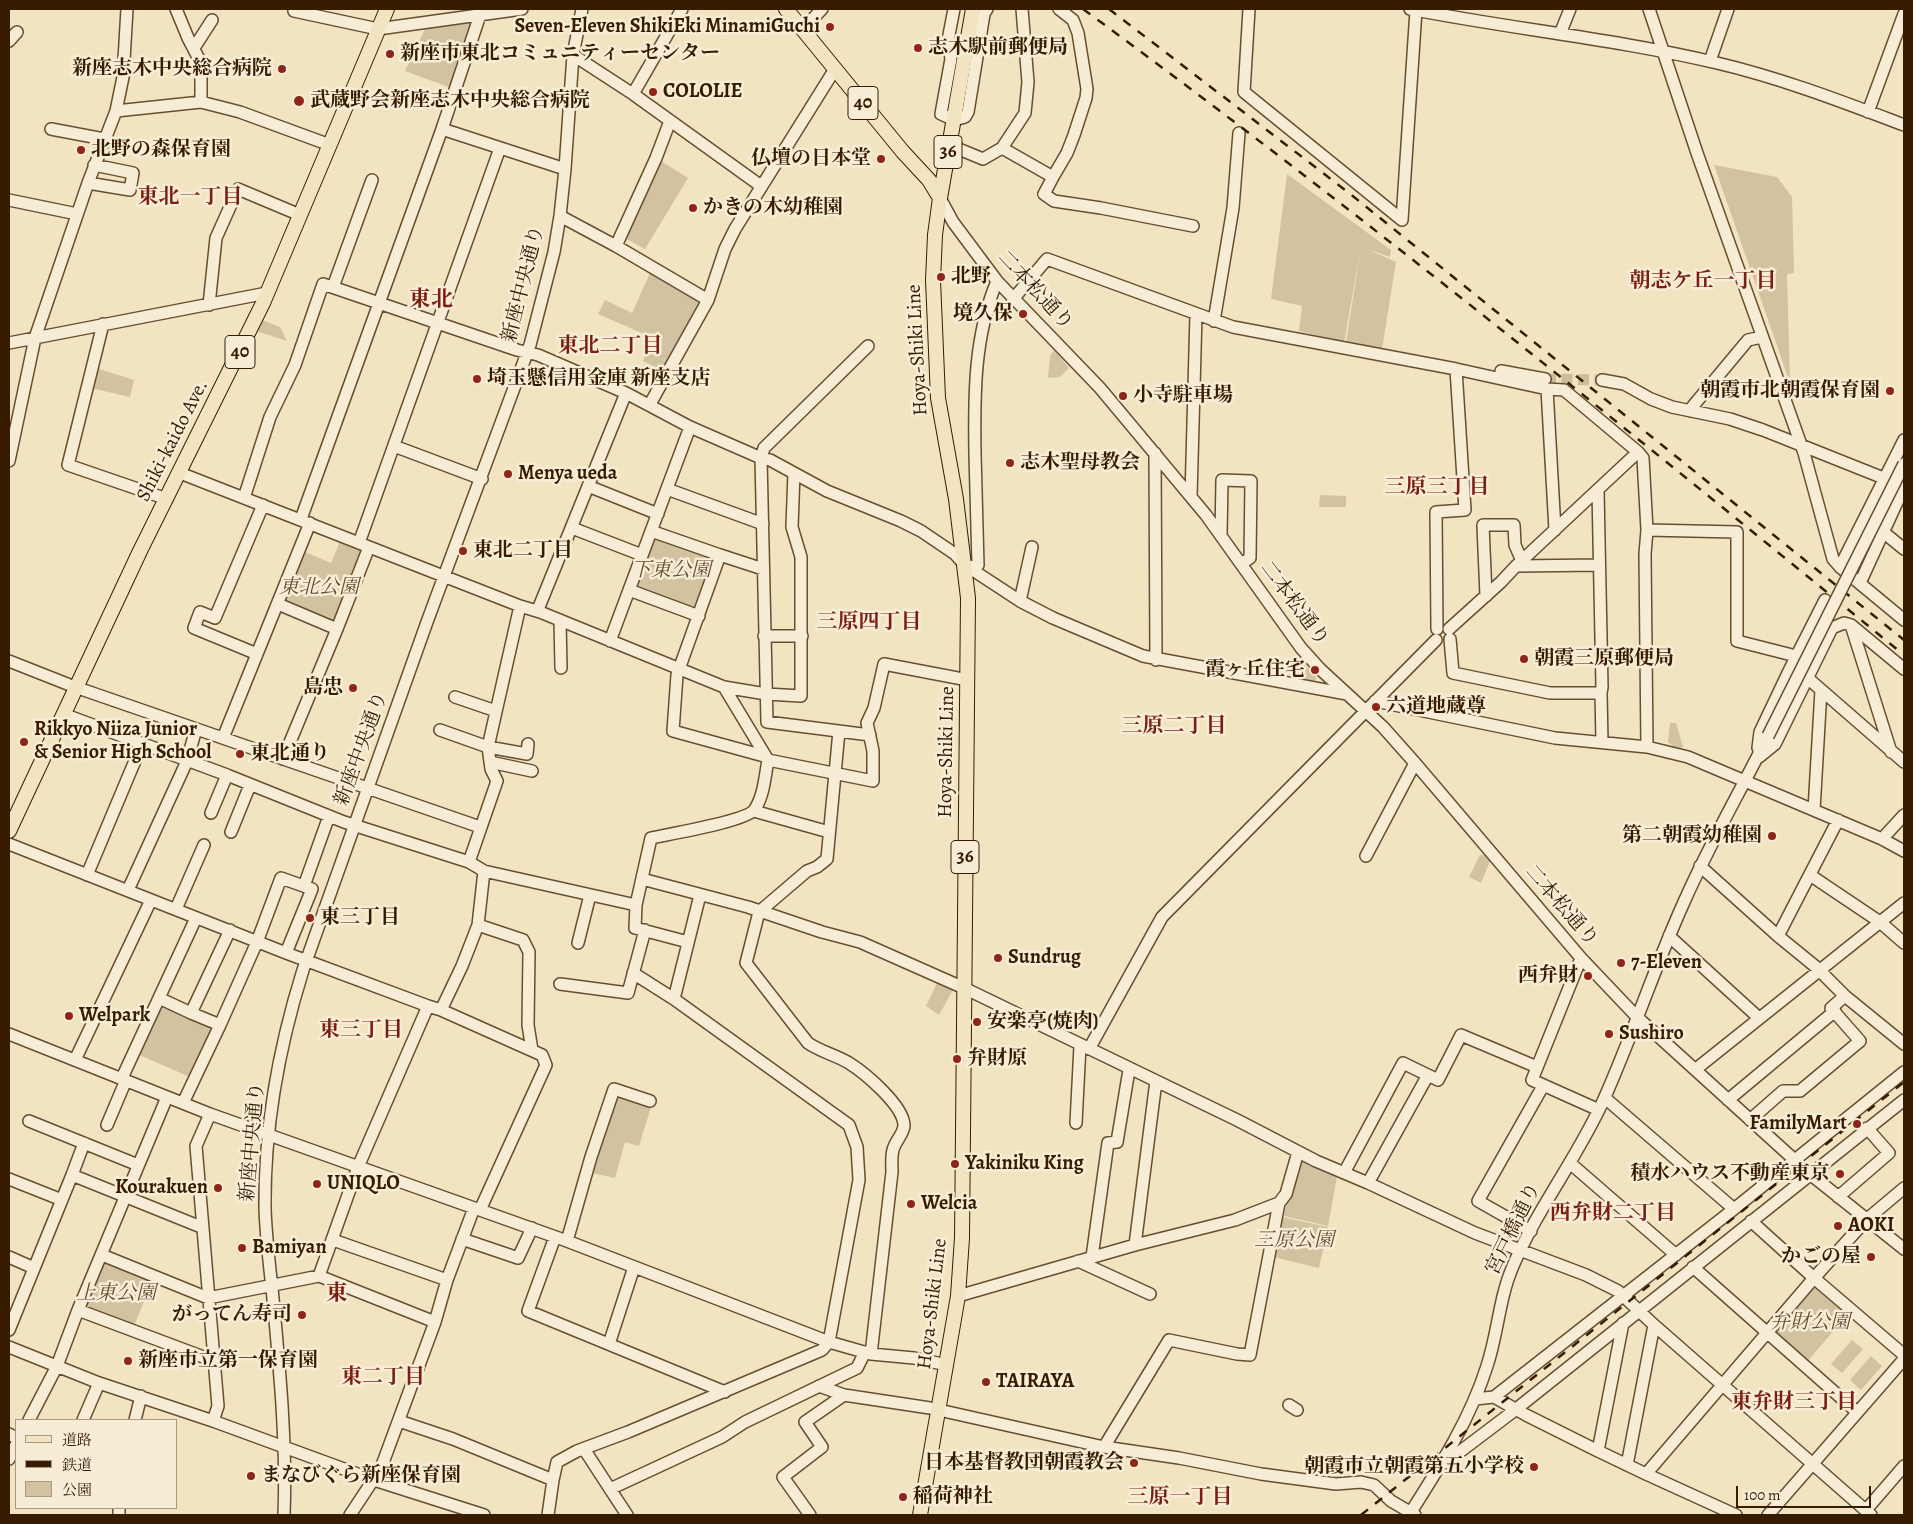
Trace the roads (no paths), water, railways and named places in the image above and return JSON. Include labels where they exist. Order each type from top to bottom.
[{"type":"main road","name":"Shiki-kaido Ave.","points":[[9,832],[75,688],[267,293],[387,9]]},
{"type":"main road","name":"40","points":[[786,9],[903,152],[929,180],[940,198]]},
{"type":"main road","name":"36","points":[[940,198],[973,9]]},
{"type":"main road","name":"Hoya-Shiki Line","points":[[920,1515],[958,1296],[963,1200],[968,598],[956,499],[936,380],[934,267],[935,235],[940,198]]},
{"type":"street","points":[[9,462],[35,338],[94,165],[116,111],[123,77],[127,9]]},
{"type":"street","points":[[176,9],[202,63],[201,102]]},
{"type":"street","points":[[295,9],[294,11],[378,30],[519,9]]},
{"type":"street","name":"新座中央通り","points":[[284,1515],[284,1446],[265,1208],[269,1135],[283,1041],[289,1014],[306,960],[444,576],[527,353],[548,275],[560,216],[574,55],[582,9]]},
{"type":"street","points":[[633,94],[682,9]]},
{"type":"street","points":[[803,30],[822,9]]},
{"type":"street","points":[[954,9],[948,40],[951,59],[941,114],[955,113],[965,116],[968,112],[984,14],[987,9]]},
{"type":"street","points":[[949,145],[984,159],[1002,148],[1025,113],[1028,82],[1022,9]]},
{"type":"street","points":[[1058,9],[1073,20],[1078,33],[1087,89],[1086,98],[1067,153],[1044,194],[1054,201],[1193,226]]},
{"type":"street","points":[[1248,9],[1244,92],[1402,220],[1413,9],[1663,51],[1710,61],[1767,76],[1904,125]]},
{"type":"street","points":[[1560,34],[1570,9]]},
{"type":"street","points":[[1649,9],[1762,338],[1801,444],[1833,559],[1840,567],[1904,620]]},
{"type":"street","points":[[1710,61],[1728,9]]},
{"type":"street","points":[[1868,112],[1904,14]]},
{"type":"street","points":[[223,738],[278,604],[383,289],[442,129],[480,15]]},
{"type":"street","points":[[194,48],[212,20]]},
{"type":"street","points":[[9,41],[17,32]]},
{"type":"street","points":[[574,55],[633,94],[761,186]]},
{"type":"street","points":[[650,404],[708,300],[724,249],[761,186],[835,69]]},
{"type":"street","points":[[116,111],[201,102],[240,112],[330,145]]},
{"type":"street","points":[[616,246],[656,158],[670,121]]},
{"type":"street","points":[[51,129],[104,139]]},
{"type":"street","points":[[442,129],[565,169]]},
{"type":"street","points":[[1214,321],[1233,208],[1238,133]]},
{"type":"street","points":[[283,759],[337,629],[394,446],[500,148]]},
{"type":"street","points":[[1002,148],[1053,177]]},
{"type":"street","points":[[88,183],[130,190],[133,173],[94,165]]},
{"type":"street","points":[[333,287],[372,180]]},
{"type":"street","points":[[209,305],[216,238],[238,189],[300,215]]},
{"type":"street","name":"二本松通り","points":[[940,198],[953,222],[997,281],[1100,388],[1191,497],[1221,535],[1301,648],[1366,711],[1415,763],[1581,958],[1638,1017],[1750,1120],[1810,1174],[1904,1250]]},
{"type":"street","points":[[9,200],[77,214]]},
{"type":"street","points":[[560,216],[616,246],[708,300]]},
{"type":"street","points":[[1014,298],[1047,259],[1214,321],[1251,330],[1456,369]]},
{"type":"street","points":[[965,565],[972,567],[978,565],[974,410],[975,376],[982,329],[997,281]]},
{"type":"street","points":[[244,498],[270,417],[294,365],[323,284],[527,353],[538,355],[626,392],[690,427],[761,458],[770,460],[827,491],[910,525],[955,554],[965,565],[1020,601],[1053,618],[1143,656],[1156,660],[1347,694]]},
{"type":"street","points":[[9,343],[267,293]]},
{"type":"street","points":[[1191,497],[1196,314]]},
{"type":"street","points":[[103,324],[68,464],[166,499]]},
{"type":"street","points":[[1691,411],[1693,406],[1748,340],[1762,338]]},
{"type":"street","points":[[868,346],[764,448],[761,458],[767,722],[870,735]]},
{"type":"street","points":[[1456,369],[1462,364],[1564,390],[1643,458],[1647,530],[1645,554],[1647,747]]},
{"type":"street","points":[[1456,369],[1465,510],[1436,512],[1443,634],[1453,673],[1550,694],[1601,693]]},
{"type":"street","points":[[1602,380],[1624,384],[1658,402],[1672,407],[1730,419],[1801,444],[1886,479]]},
{"type":"street","points":[[1546,384],[1555,530]]},
{"type":"street","points":[[540,612],[539,607],[626,392]]},
{"type":"street","points":[[610,641],[690,427]]},
{"type":"street","points":[[1840,567],[1904,440]]},
{"type":"street","points":[[394,446],[482,478]]},
{"type":"street","points":[[1076,1123],[1084,1047],[1162,917],[1443,634],[1486,596],[1638,452]]},
{"type":"street","points":[[1155,453],[1156,660]]},
{"type":"street","name":"宮戸橋通り","points":[[1411,1515],[1462,1428],[1475,1399],[1492,1351],[1508,1280],[1520,1251],[1605,1098],[1700,866],[1746,780],[1904,464]]},
{"type":"street","points":[[180,472],[520,606],[540,612],[724,687],[766,694],[801,696],[801,557],[792,524],[794,473]]},
{"type":"street","points":[[1221,535],[1222,480],[1251,481],[1250,558],[1241,564]]},
{"type":"street","points":[[588,486],[658,514]]},
{"type":"street","points":[[1860,583],[1904,487]]},
{"type":"street","points":[[667,489],[763,524]]},
{"type":"street","points":[[1598,490],[1602,742]]},
{"type":"street","points":[[257,654],[194,628],[200,612],[215,618],[263,505]]},
{"type":"street","points":[[1486,596],[1483,524],[1514,525],[1515,545],[1519,564]]},
{"type":"street","points":[[572,528],[642,555]]},
{"type":"street","points":[[1647,530],[1737,532],[1737,641],[1796,656]]},
{"type":"street","points":[[651,531],[763,569]]},
{"type":"street","points":[[1882,532],[1904,548]]},
{"type":"street","points":[[1020,601],[1032,547]]},
{"type":"street","points":[[720,555],[677,675],[674,731],[766,758],[836,774],[873,780],[873,751],[867,723],[874,708],[884,664],[968,680]]},
{"type":"street","points":[[1519,564],[1599,565]]},
{"type":"street","points":[[630,590],[699,616]]},
{"type":"street","points":[[1756,760],[1760,732],[1825,600]]},
{"type":"street","points":[[278,604],[337,629]]},
{"type":"street","points":[[470,862],[496,780],[488,748],[520,606]]},
{"type":"street","points":[[1815,619],[1832,628]]},
{"type":"street","points":[[560,620],[561,668]]},
{"type":"street","points":[[1756,760],[1775,744],[1832,628],[1844,623],[1851,625],[1904,669]]},
{"type":"street","points":[[1851,625],[1891,753]]},
{"type":"street","points":[[764,636],[802,636]]},
{"type":"street","points":[[9,661],[75,688],[480,827]]},
{"type":"street","points":[[1788,673],[1807,678],[1891,753],[1904,762]]},
{"type":"street","points":[[688,942],[635,928],[636,905],[651,838],[698,829],[745,816],[754,811],[762,794],[766,758],[761,746],[724,687]]},
{"type":"street","points":[[1814,810],[1821,690]]},
{"type":"street","points":[[455,697],[496,711]]},
{"type":"street","points":[[1375,701],[1555,738],[1647,747],[1688,757],[1882,839],[1904,851]]},
{"type":"street","points":[[63,714],[227,775],[329,816],[470,862],[484,871],[636,905]]},
{"type":"street","points":[[128,890],[187,761],[196,729]]},
{"type":"street","points":[[440,730],[488,748],[527,754],[528,744]]},
{"type":"street","points":[[610,1490],[857,1368],[868,1353],[892,1172],[893,1151],[903,1130],[900,1111],[889,1098],[849,1063],[816,1049],[808,1043],[746,963],[759,912],[807,871],[817,868],[827,859],[839,731]]},
{"type":"street","points":[[87,875],[142,744]]},
{"type":"street","points":[[490,762],[532,771]]},
{"type":"street","points":[[1366,856],[1415,763]]},
{"type":"street","points":[[211,813],[227,775]]},
{"type":"street","points":[[231,832],[250,785]]},
{"type":"street","points":[[754,811],[829,832]]},
{"type":"street","points":[[1882,839],[1904,815]]},
{"type":"street","points":[[304,886],[329,816]]},
{"type":"street","points":[[1778,936],[1838,820]]},
{"type":"street","points":[[9,844],[230,930],[286,954],[441,1010],[542,1055],[546,1065],[462,1239],[447,1280],[435,1322],[381,1468],[350,1515]]},
{"type":"street","points":[[176,909],[204,845]]},
{"type":"street","points":[[1700,866],[1845,996],[1904,1044]]},
{"type":"street","points":[[441,1010],[478,925],[484,871]]},
{"type":"street","points":[[1810,875],[1880,922],[1904,943]]},
{"type":"street","points":[[183,1103],[257,942],[281,878],[312,889],[286,954]]},
{"type":"street","points":[[642,879],[860,942],[964,988],[1298,1152],[1475,1233],[1586,1275],[1624,1294],[1654,1325],[1868,1513],[1904,1466]]},
{"type":"street","points":[[578,942],[590,895]]},
{"type":"street","points":[[674,999],[700,895]]},
{"type":"street","points":[[75,1060],[151,900]]},
{"type":"street","points":[[1696,1069],[1904,903]]},
{"type":"street","points":[[107,1125],[124,1079],[196,918]]},
{"type":"street","points":[[478,925],[523,940],[529,952],[528,1025],[532,1050]]},
{"type":"street","points":[[191,1013],[230,930]]},
{"type":"street","points":[[560,984],[628,993],[645,930]]},
{"type":"street","points":[[1670,936],[1760,1018]]},
{"type":"street","points":[[1581,958],[1532,1080],[1599,1110]]},
{"type":"street","points":[[548,1515],[552,1480],[557,1462],[822,1350],[829,1342],[859,1180],[856,1140],[849,1125],[674,999],[633,973]]},
{"type":"street","points":[[1750,1120],[1783,1091],[1800,1091],[1860,1041],[1831,1008],[1845,996]]},
{"type":"street","points":[[159,998],[220,1025]]},
{"type":"street","points":[[319,1276],[358,1167],[428,1006]]},
{"type":"street","points":[[1728,1100],[1835,1011]]},
{"type":"street","points":[[9,1034],[210,1114],[555,1236],[829,1342],[868,1353],[914,1358],[947,1365]]},
{"type":"street","points":[[1344,1173],[1403,1063],[1438,1080],[1461,1035],[1537,1067]]},
{"type":"street","points":[[1092,1257],[1108,1143],[1117,1142],[1129,1070]]},
{"type":"street","points":[[1475,1399],[1494,1397],[1734,1210],[1794,1159],[1904,1072]]},
{"type":"street","points":[[1368,1183],[1428,1075]]},
{"type":"street","points":[[1135,1245],[1156,1082]]},
{"type":"street","points":[[1531,1231],[1478,1201],[1543,1086]]},
{"type":"street","points":[[567,1241],[591,1157],[614,1089],[650,1101]]},
{"type":"street","points":[[30,1419],[57,1366],[78,1310],[166,1097]]},
{"type":"street","points":[[1605,1098],[1734,1210]]},
{"type":"street","points":[[1437,1471],[1904,1100]]},
{"type":"street","points":[[210,1114],[196,1146],[201,1227],[218,1406],[213,1421]]},
{"type":"street","points":[[29,1122],[138,1165]]},
{"type":"street","points":[[1838,1197],[1889,1153],[1867,1128]]},
{"type":"street","points":[[9,1330],[84,1143]]},
{"type":"street","points":[[1104,1447],[1169,1340],[1250,1355],[1279,1204],[1286,1194],[1298,1152]]},
{"type":"street","points":[[1570,1163],[1676,1255]]},
{"type":"street","points":[[72,1176],[201,1227]]},
{"type":"street","points":[[9,1180],[62,1200]]},
{"type":"street","points":[[1646,1474],[1866,1220],[1904,1188]]},
{"type":"street","points":[[958,1296],[1135,1245],[1236,1220],[1279,1204]]},
{"type":"street","points":[[1751,1221],[1904,1357],[1768,1515]]},
{"type":"street","points":[[462,1239],[518,1258],[532,1228]]},
{"type":"street","points":[[555,1236],[528,1311],[725,1392]]},
{"type":"street","points":[[332,1240],[447,1280]]},
{"type":"street","points":[[102,1255],[208,1298],[319,1276],[435,1322]]},
{"type":"street","points":[[9,1257],[34,1268]]},
{"type":"street","points":[[1078,1261],[1150,1294]]},
{"type":"street","points":[[609,1344],[634,1267]]},
{"type":"street","points":[[1693,1267],[1857,1412]]},
{"type":"street","points":[[78,1310],[214,1361]]},
{"type":"street","points":[[1598,1451],[1623,1324]]},
{"type":"street","points":[[1627,1465],[1654,1325]]},
{"type":"street","points":[[9,1347],[99,1383],[284,1446],[456,1511],[484,1515]]},
{"type":"street","points":[[83,1419],[99,1383]]},
{"type":"street","points":[[819,1386],[844,1395],[939,1410],[1104,1447],[1218,1465],[1261,1474],[1336,1484],[1361,1482],[1374,1485],[1391,1501],[1411,1515]]},
{"type":"street","points":[[810,1515],[783,1477],[822,1447],[806,1422],[844,1395]]},
{"type":"street","points":[[135,1419],[141,1396]]},
{"type":"street","points":[[1494,1397],[1515,1410],[1598,1451],[1736,1515]]},
{"type":"street","points":[[399,1421],[453,1439],[552,1480]]},
{"type":"street","points":[[9,1459],[15,1447]]},
{"type":"street","points":[[584,1449],[627,1515]]},
{"type":"tunnel","points":[[1545,379],[1602,380]]},
{"type":"railway","points":[[1083,9],[1292,166],[1498,327],[1904,655]]},
{"type":"railway","points":[[1109,9],[1349,193],[1904,640]]},
{"type":"railway","points":[[1361,1515],[1904,1082]]},
{"type":"place","name":"Seven-Eleven ShikiEki MinamiGuchi","points":[[830,27]]},
{"type":"place","name":"志木駅前郵便局","points":[[918,48]]},
{"type":"place","name":"新座市東北コミュニティーセンター","points":[[390,54]]},
{"type":"place","name":"新座志木中央総合病院","points":[[282,69]]},
{"type":"place","name":"COLOLIE","points":[[653,92]]},
{"type":"place","name":"武蔵野会新座志木中央総合病院","points":[[299,101]]},
{"type":"place","name":"北野の森保育園","points":[[81,150]]},
{"type":"place","name":"仏壇の日本堂","points":[[881,159]]},
{"type":"place","name":"かきの木幼稚園","points":[[693,208]]},
{"type":"place","name":"北野","points":[[941,277]]},
{"type":"place","name":"境久保","points":[[1023,314]]},
{"type":"place","name":"埼玉懸信用金庫 新座支店","points":[[477,379]]},
{"type":"place","name":"朝霞市北朝霞保育園","points":[[1890,391]]},
{"type":"place","name":"小寺駐車場","points":[[1123,396]]},
{"type":"place","name":"志木聖母教会","points":[[1010,463]]},
{"type":"place","name":"Menya ueda","points":[[508,474]]},
{"type":"place","name":"東北二丁目","points":[[463,551]]},
{"type":"place","name":"朝霞三原郵便局","points":[[1524,659]]},
{"type":"place","name":"霞ヶ丘住宅","points":[[1315,670]]},
{"type":"place","name":"島忠","points":[[353,688]]},
{"type":"place","name":"六道地蔵尊","points":[[1376,707]]},
{"type":"place","name":"Rikkyo Niiza Junior & Senior High School","points":[[24,742]]},
{"type":"place","name":"東北通り","points":[[240,754]]},
{"type":"place","name":"第二朝霞幼稚園","points":[[1772,836]]},
{"type":"place","name":"東三丁目","points":[[310,918]]},
{"type":"place","name":"Sundrug","points":[[998,958]]},
{"type":"place","name":"7-Eleven","points":[[1621,963]]},
{"type":"place","name":"西弁財","points":[[1588,976]]},
{"type":"place","name":"Welpark","points":[[69,1016]]},
{"type":"place","name":"安楽亭(焼肉)","points":[[977,1022]]},
{"type":"place","name":"Sushiro","points":[[1609,1034]]},
{"type":"place","name":"弁財原","points":[[957,1059]]},
{"type":"place","name":"FamilyMart","points":[[1857,1124]]},
{"type":"place","name":"Yakiniku King","points":[[955,1164]]},
{"type":"place","name":"積水ハウス不動産東京","points":[[1840,1174]]},
{"type":"place","name":"UNIQLO","points":[[317,1184]]},
{"type":"place","name":"Kourakuen","points":[[218,1188]]},
{"type":"place","name":"Welcia","points":[[911,1204]]},
{"type":"place","name":"AOKI","points":[[1838,1226]]},
{"type":"place","name":"Bamiyan","points":[[242,1248]]},
{"type":"place","name":"かごの屋","points":[[1871,1257]]},
{"type":"place","name":"がってん寿司","points":[[302,1315]]},
{"type":"place","name":"新座市立第一保育園","points":[[128,1361]]},
{"type":"place","name":"TAIRAYA","points":[[986,1382]]},
{"type":"place","name":"日本基督教団朝霞教会","points":[[1134,1463]]},
{"type":"place","name":"朝霞市立朝霞第五小学校","points":[[1534,1467]]},
{"type":"place","name":"まなびぐら新座保育園","points":[[251,1476]]},
{"type":"place","name":"稲荷神社","points":[[903,1497]]},
{"type":"district","name":"東北一丁目","points":[[190,198]]},
{"type":"district","name":"朝志ケ丘一丁目","points":[[1703,282]]},
{"type":"district","name":"東北","points":[[431,301]]},
{"type":"district","name":"東北二丁目","points":[[610,347]]},
{"type":"district","name":"三原三丁目","points":[[1437,488]]},
{"type":"district","name":"三原四丁目","points":[[869,623]]},
{"type":"district","name":"三原二丁目","points":[[1174,727]]},
{"type":"district","name":"東三丁目","points":[[361,1031]]},
{"type":"district","name":"西弁財二丁目","points":[[1613,1214]]},
{"type":"district","name":"東","points":[[337,1295]]},
{"type":"district","name":"東二丁目","points":[[383,1378]]},
{"type":"district","name":"東弁財三丁目","points":[[1794,1403]]},
{"type":"district","name":"三原一丁目","points":[[1180,1498]]},
{"type":"park label","name":"下東公園","points":[[671,571]]},
{"type":"park label","name":"東北公園","points":[[319,588]]},
{"type":"park label","name":"三原公園","points":[[1294,1241]]},
{"type":"park label","name":"上東公園","points":[[116,1294]]},
{"type":"park label","name":"弁財公園","points":[[1810,1323]]}]
